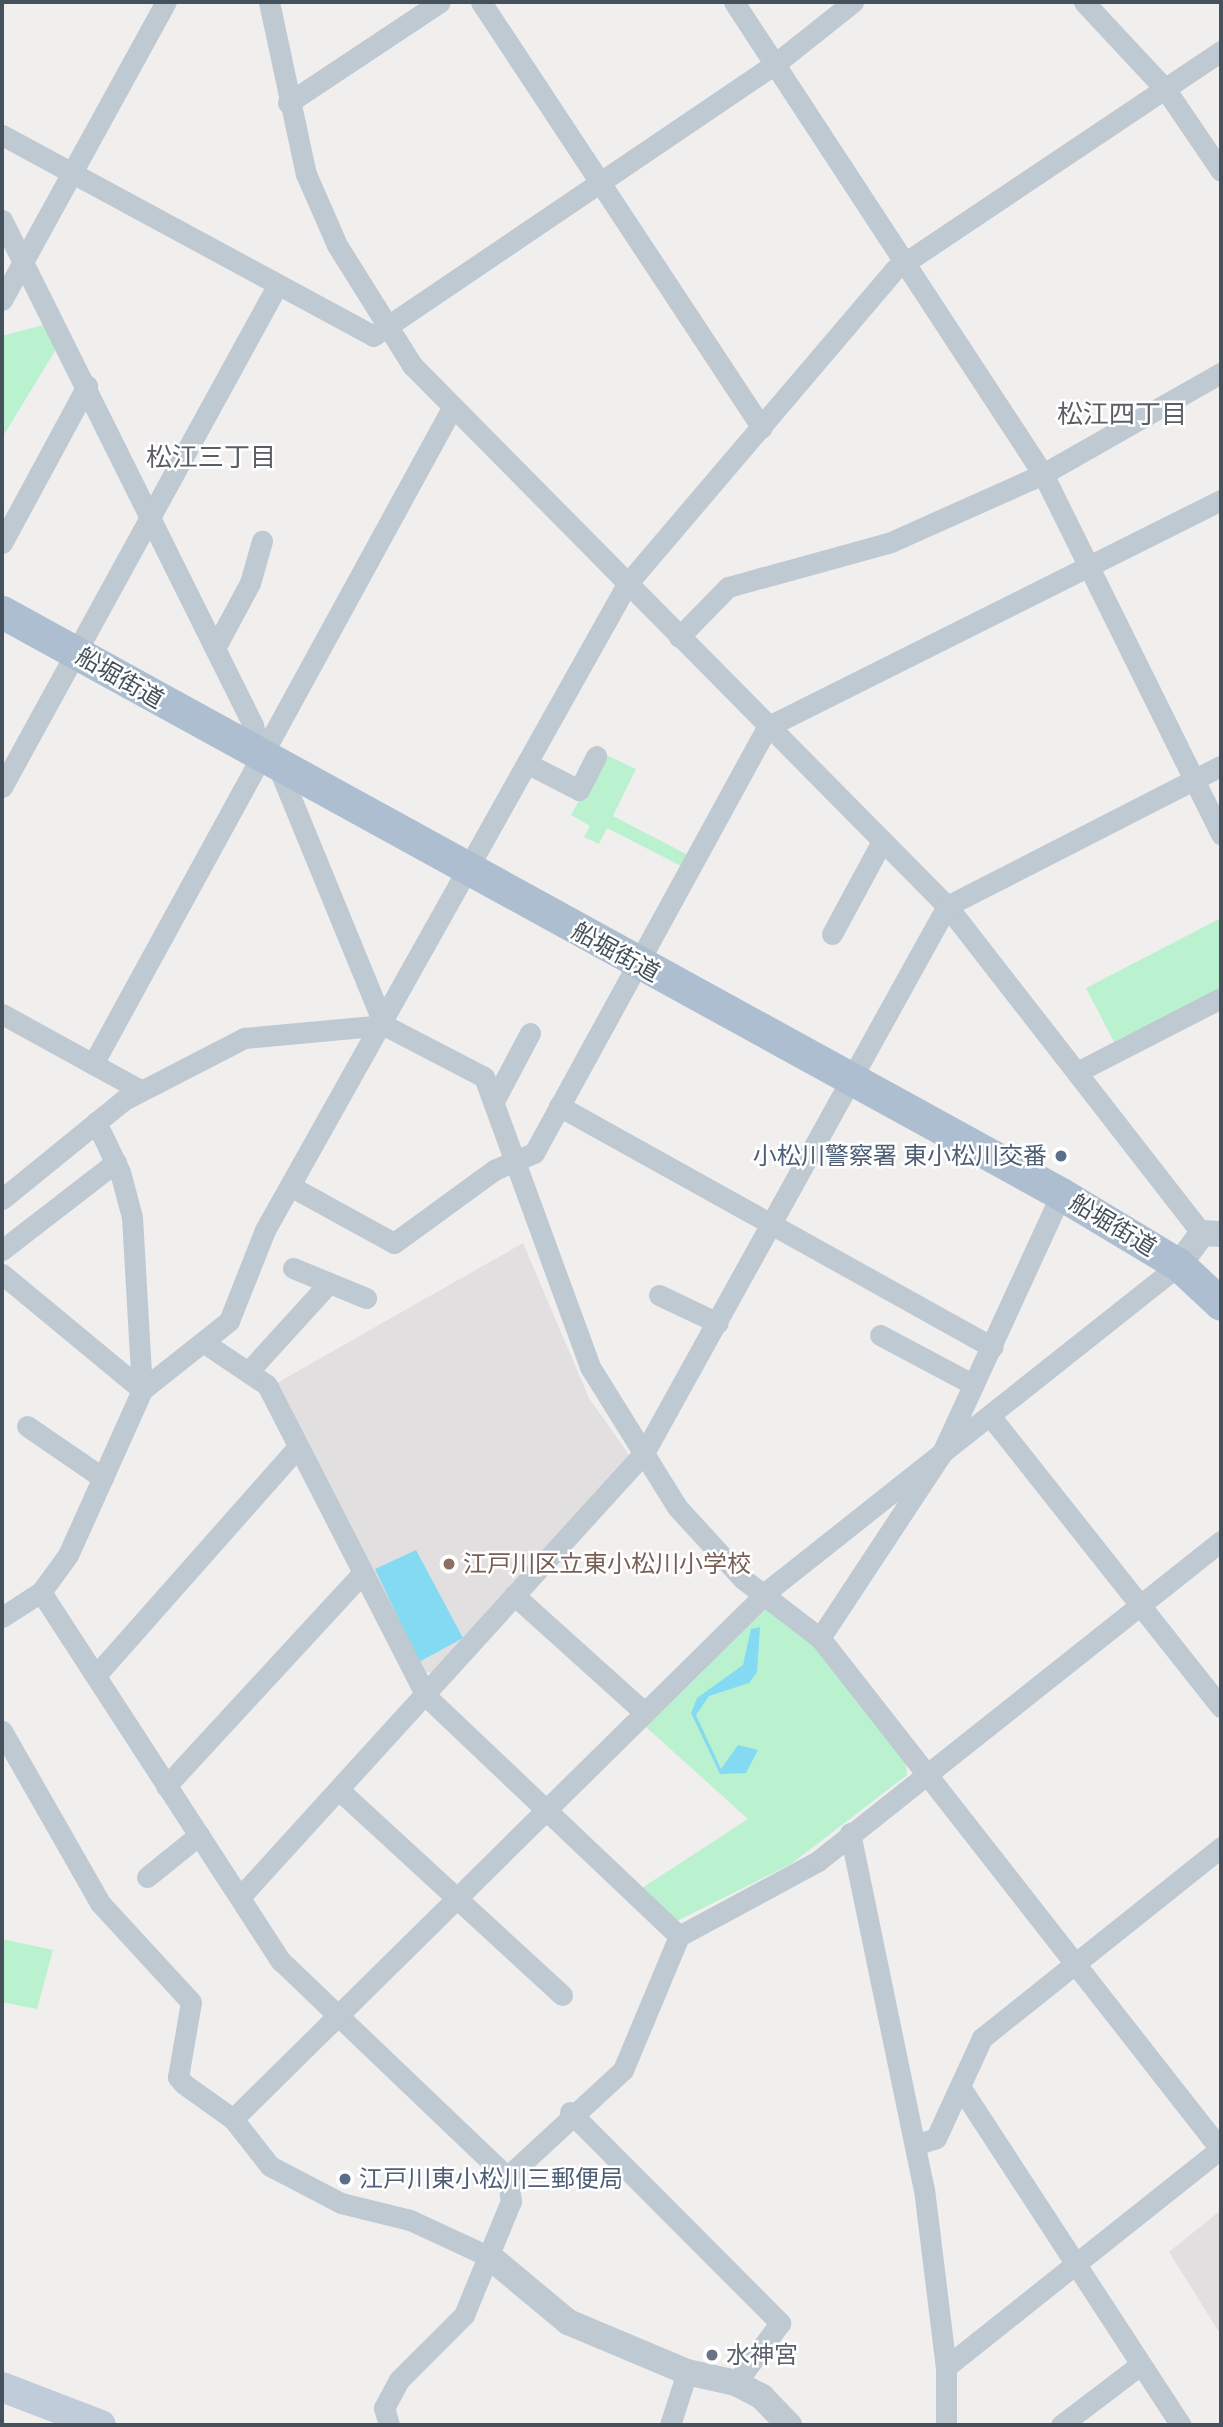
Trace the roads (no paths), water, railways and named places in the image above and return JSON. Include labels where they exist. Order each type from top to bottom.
[{"type":"main road","name":"船堀街道","points":[[2,612],[270,764],[1061,1194],[1179,1265],[1221,1304]]},
{"type":"main road","points":[[2,2386],[101,2425]]},
{"type":"street","points":[[2,300],[166,2]]},
{"type":"street","points":[[233,2119],[765,1594],[991,1417],[1179,1265],[1212,1234],[947,906],[452,408],[383,324],[337,245],[306,174],[288,103],[269,2]]},
{"type":"street","points":[[288,103],[440,2]]},
{"type":"street","points":[[481,2],[762,428]]},
{"type":"street","points":[[734,2],[901,263],[1043,474],[1221,834]]},
{"type":"street","points":[[2,135],[373,336],[383,324],[601,182],[775,64],[853,2]]},
{"type":"street","points":[[1084,2],[1166,90],[1221,171]]},
{"type":"street","points":[[142,1390],[206,1344],[229,1321],[265,1230],[384,1025],[627,584],[901,263],[1166,90],[1221,51]]},
{"type":"street","points":[[2,220],[87,386],[253,726],[384,1025]]},
{"type":"street","points":[[2,788],[277,286]]},
{"type":"street","points":[[679,637],[728,587],[891,542],[1043,474],[1221,373]]},
{"type":"street","points":[[2,543],[87,386]]},
{"type":"street","points":[[93,1064],[270,764],[452,408]]},
{"type":"street","points":[[292,1187],[394,1243],[494,1170],[534,1153],[767,727],[1221,500]]},
{"type":"street","points":[[215,648],[250,583],[262,541]]},
{"type":"street","points":[[528,764],[579,790],[596,756]]},
{"type":"street","points":[[241,1896],[426,1696],[644,1453],[718,1324],[947,906],[1221,766]]},
{"type":"street","points":[[832,934],[882,841]]},
{"type":"street","points":[[1079,1071],[1221,998]]},
{"type":"street","points":[[2,1014],[140,1090]]},
{"type":"street","points":[[2,1199],[96,1122],[140,1090],[244,1038],[384,1025],[484,1077],[519,1160],[590,1367],[702,1541],[821,1639],[1221,2149],[946,2367]]},
{"type":"street","points":[[494,1101],[530,1033]]},
{"type":"street","points":[[559,1106],[992,1347]]},
{"type":"street","points":[[2,1617],[41,1592],[68,1555],[142,1390],[140,1292],[132,1217],[116,1162],[96,1122]]},
{"type":"street","points":[[2,1250],[116,1162]]},
{"type":"street","points":[[821,1639],[942,1454],[1061,1194]]},
{"type":"street","points":[[293,1268],[366,1298]]},
{"type":"street","points":[[2,1274],[142,1390]]},
{"type":"street","points":[[248,1372],[329,1283]]},
{"type":"street","points":[[659,1295],[718,1324]]},
{"type":"street","points":[[880,1335],[974,1385]]},
{"type":"street","points":[[206,1344],[267,1385],[360,1576],[426,1696],[679,1936]]},
{"type":"street","points":[[991,1417],[1221,1707]]},
{"type":"street","points":[[27,1426],[103,1478]]},
{"type":"street","points":[[97,1674],[297,1448]]},
{"type":"street","points":[[507,2177],[570,2112],[623,2070],[679,1936],[818,1861],[927,1771],[1221,1541]]},
{"type":"street","points":[[166,1786],[360,1576]]},
{"type":"street","points":[[41,1592],[97,1674],[166,1786],[241,1896],[281,1961],[337,2019],[507,2177],[511,2201],[491,2257],[464,2315],[399,2380],[384,2408],[389,2425]]},
{"type":"street","points":[[514,1595],[644,1712]]},
{"type":"street","points":[[2,1731],[100,1903],[191,2002],[178,2077],[233,2119],[270,2166],[341,2203],[410,2220],[491,2257],[568,2322],[687,2372],[736,2383],[762,2397],[789,2425]]},
{"type":"street","points":[[339,1790],[455,1900],[562,1995]]},
{"type":"street","points":[[850,1833],[915,2144],[946,2367],[946,2425]]},
{"type":"street","points":[[147,1877],[200,1835]]},
{"type":"street","points":[[915,2144],[936,2138],[982,2038],[1221,1847]]},
{"type":"street","points":[[961,2088],[1181,2425]]},
{"type":"street","points":[[570,2112],[780,2323],[736,2383]]},
{"type":"street","points":[[1061,2425],[1140,2365]]},
{"type":"street","points":[[670,2425],[687,2372]]},
{"type":"water","points":[[416,1550],[463,1638],[419,1662],[375,1569]]},
{"type":"water","points":[[760,1627],[757,1672],[749,1683],[709,1696],[696,1715],[721,1769],[738,1745],[758,1750],[746,1773],[720,1774],[691,1713],[697,1698],[743,1665],[751,1629]]},
{"type":"place","name":"小松川警察署 東小松川交番","points":[[1061,1156]]},
{"type":"place","name":"江戸川区立東小松川小学校","points":[[449,1564]]},
{"type":"place","name":"江戸川東小松川三郵便局","points":[[345,2179]]},
{"type":"place","name":"水神宮","points":[[712,2355]]},
{"type":"district","name":"松江四丁目","points":[[1122,415]]},
{"type":"district","name":"松江三丁目","points":[[211,458]]}]
